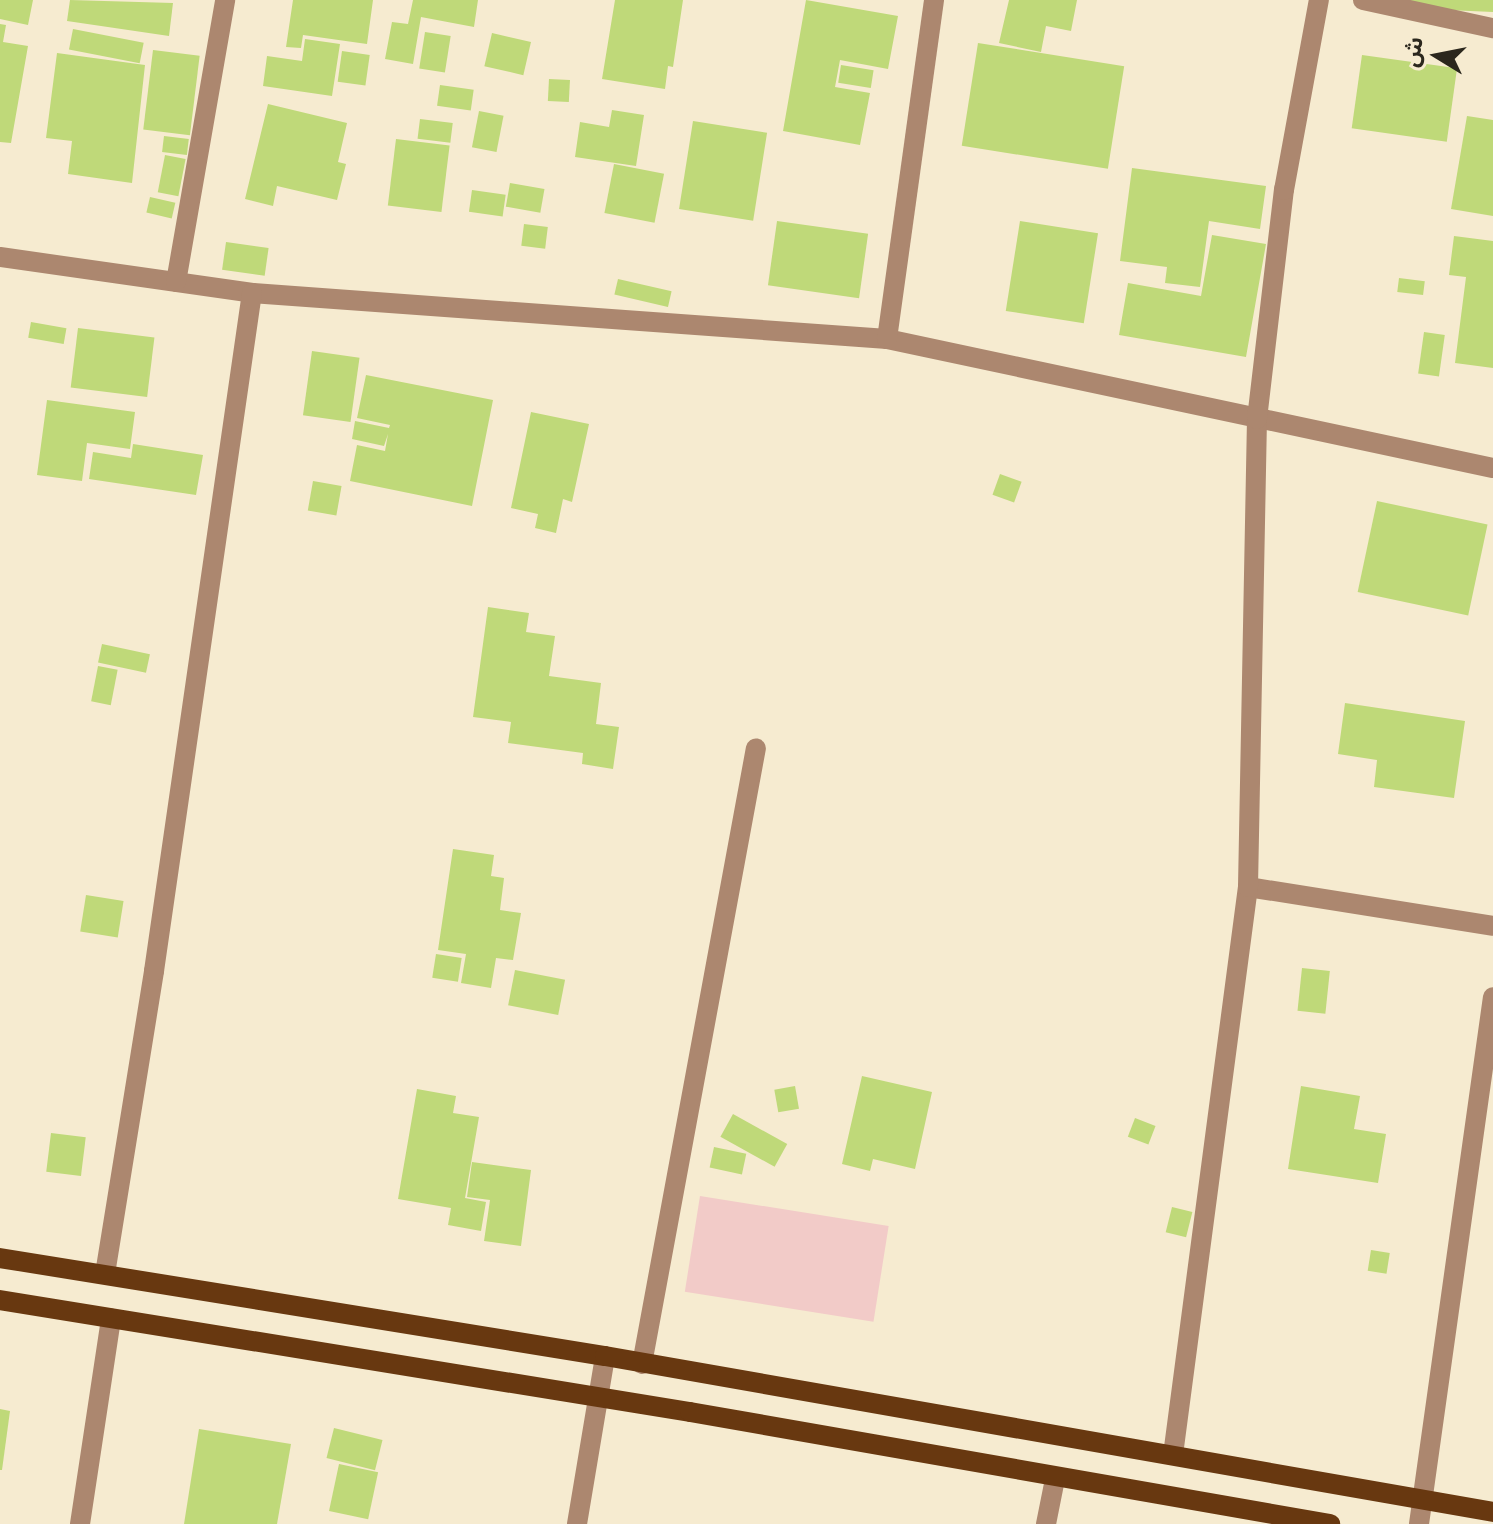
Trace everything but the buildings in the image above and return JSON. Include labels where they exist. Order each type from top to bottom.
[{"type":"main road","points":[[0,1258],[605,1356],[1493,1512]]},
{"type":"main road","points":[[0,1300],[599,1397],[1055,1479],[1330,1524]]},
{"type":"street","points":[[176,282],[225,0]]},
{"type":"street","points":[[887,339],[934,0]]},
{"type":"street","points":[[1173,1455],[1248,887],[1257,419],[1284,190],[1319,0]]},
{"type":"street","points":[[1363,0],[1493,28]]},
{"type":"street","points":[[0,257],[252,293],[887,339],[1493,468]]},
{"type":"street","points":[[105,1274],[156,956],[252,293]]},
{"type":"street","points":[[642,1364],[756,748]]},
{"type":"street","points":[[1248,887],[1493,926]]},
{"type":"street","points":[[1419,1524],[1438,1367],[1493,997]]},
{"type":"street","points":[[80,1524],[111,1318]]},
{"type":"street","points":[[577,1524],[605,1356]]},
{"type":"street","points":[[1046,1524],[1055,1479]]},
{"type":"shaded area","points":[[700,1196],[889,1226],[873,1322],[685,1292]]}]
